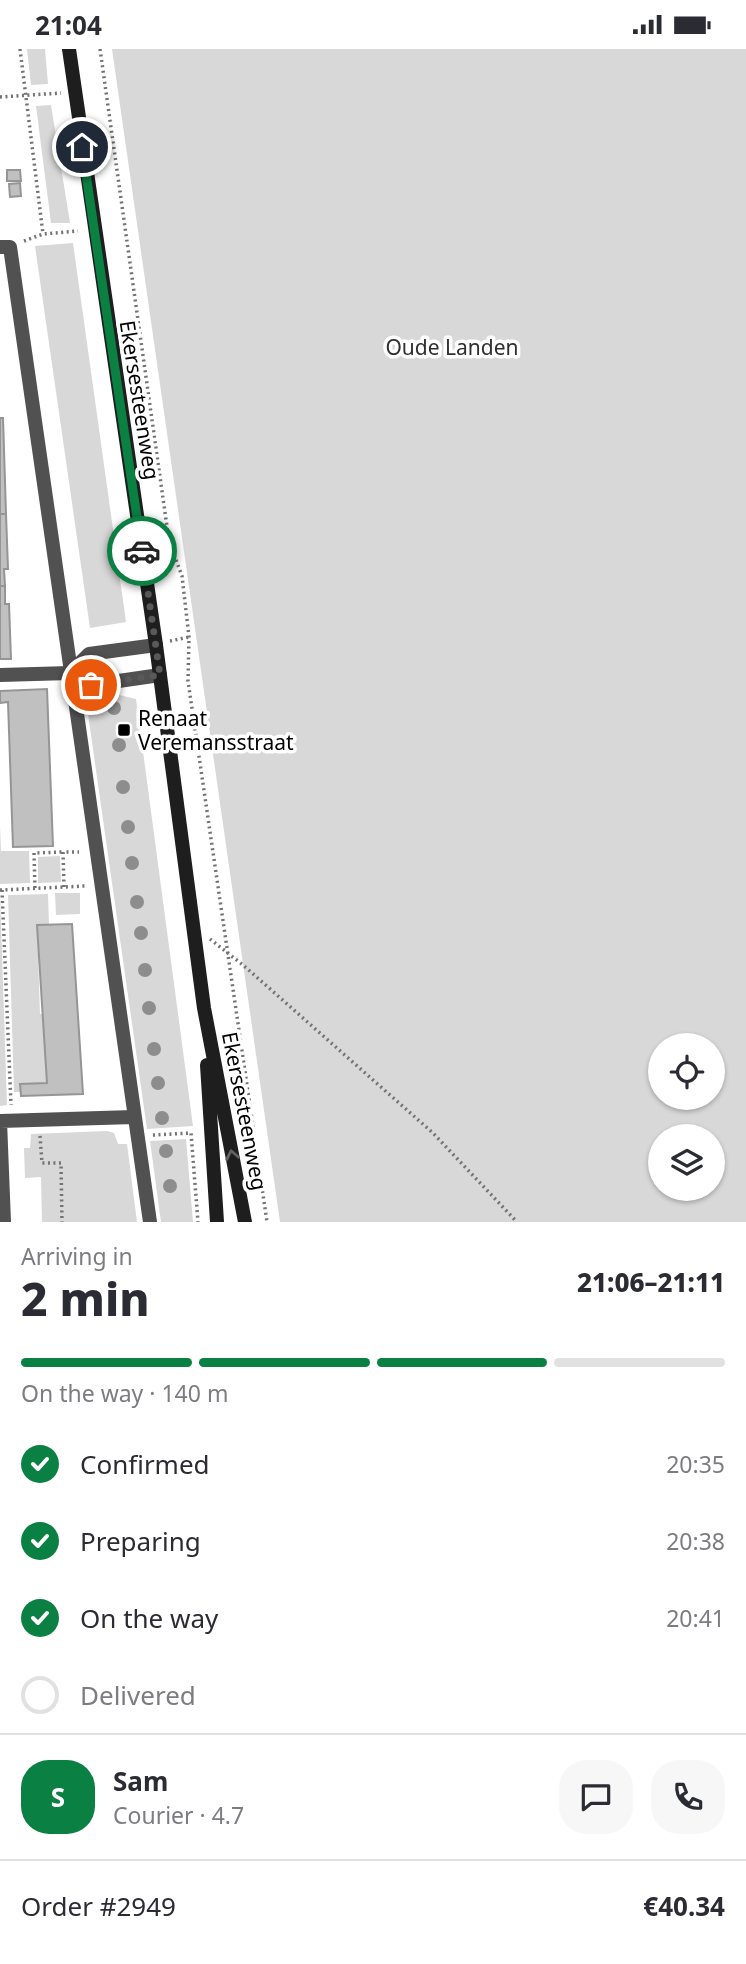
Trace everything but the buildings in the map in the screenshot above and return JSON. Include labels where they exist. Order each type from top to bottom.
[{"type":"main road","name":"Ekersesteenweg","points":[[69,49],[93,229],[156,645],[204,1008],[244,1222]]},
{"type":"main road","name":"Ekersesteenweg","points":[[204,1008],[217,1222]]},
{"type":"street","points":[[0,247],[9,247],[150,1222]]},
{"type":"street","points":[[70,673],[89,654],[156,645]]},
{"type":"street","points":[[0,675],[70,673],[91,685],[160,675]]},
{"type":"street","points":[[4,1222],[4,1121],[134,1117]]},
{"type":"path","points":[[20,49],[43,234],[93,229]]},
{"type":"path","points":[[100,49],[169,541],[182,576],[189,637],[188,681],[267,1222]]},
{"type":"path","points":[[0,97],[75,93]]},
{"type":"path","points":[[63,852],[64,887]]},
{"type":"path","points":[[35,888],[34,853],[79,852]]},
{"type":"path","points":[[4,1121],[1,890],[101,886]]},
{"type":"path","points":[[192,924],[229,953],[433,1133],[517,1222]]},
{"type":"path","points":[[39,1120],[42,1163],[61,1163],[62,1222]]},
{"type":"path","points":[[137,1136],[191,1133],[198,1222]]},
{"type":"green space","points":[[27,49],[45,49],[48,84],[31,85]]},
{"type":"green space","name":"Oude Landen","points":[[112,49],[746,49],[746,1222],[280,1222]]},
{"type":"green space","points":[[51,105],[70,223],[51,223],[36,106]]},
{"type":"green space","points":[[73,243],[126,622],[90,628],[35,246]]},
{"type":"green space","points":[[119,695],[136,699],[193,1126],[147,1129],[87,707],[101,697]]},
{"type":"green space","points":[[0,826],[1,851],[29,851],[30,883],[0,884]]},
{"type":"green space","points":[[60,856],[61,882],[38,883],[38,857]]},
{"type":"green space","points":[[55,893],[80,893],[80,914],[56,915]]},
{"type":"green space","points":[[48,894],[49,925],[37,925],[40,1014],[44,1014],[47,1083],[21,1084],[21,1092],[14,1092],[8,895]]},
{"type":"green space","points":[[0,895],[7,1105],[0,1106]]},
{"type":"green space","points":[[114,1133],[118,1144],[127,1144],[137,1222],[42,1222],[41,1177],[25,1178],[24,1148],[30,1148],[31,1134]]},
{"type":"green space","points":[[186,1139],[193,1222],[161,1222],[150,1141]]},
{"type":"way so far","points":[[91,685],[160,675],[142,551]]},
{"type":"place","name":"Renaat Veremansstraat","points":[[124,730]]},
{"type":"route","points":[[82,147],[142,551]]}]
